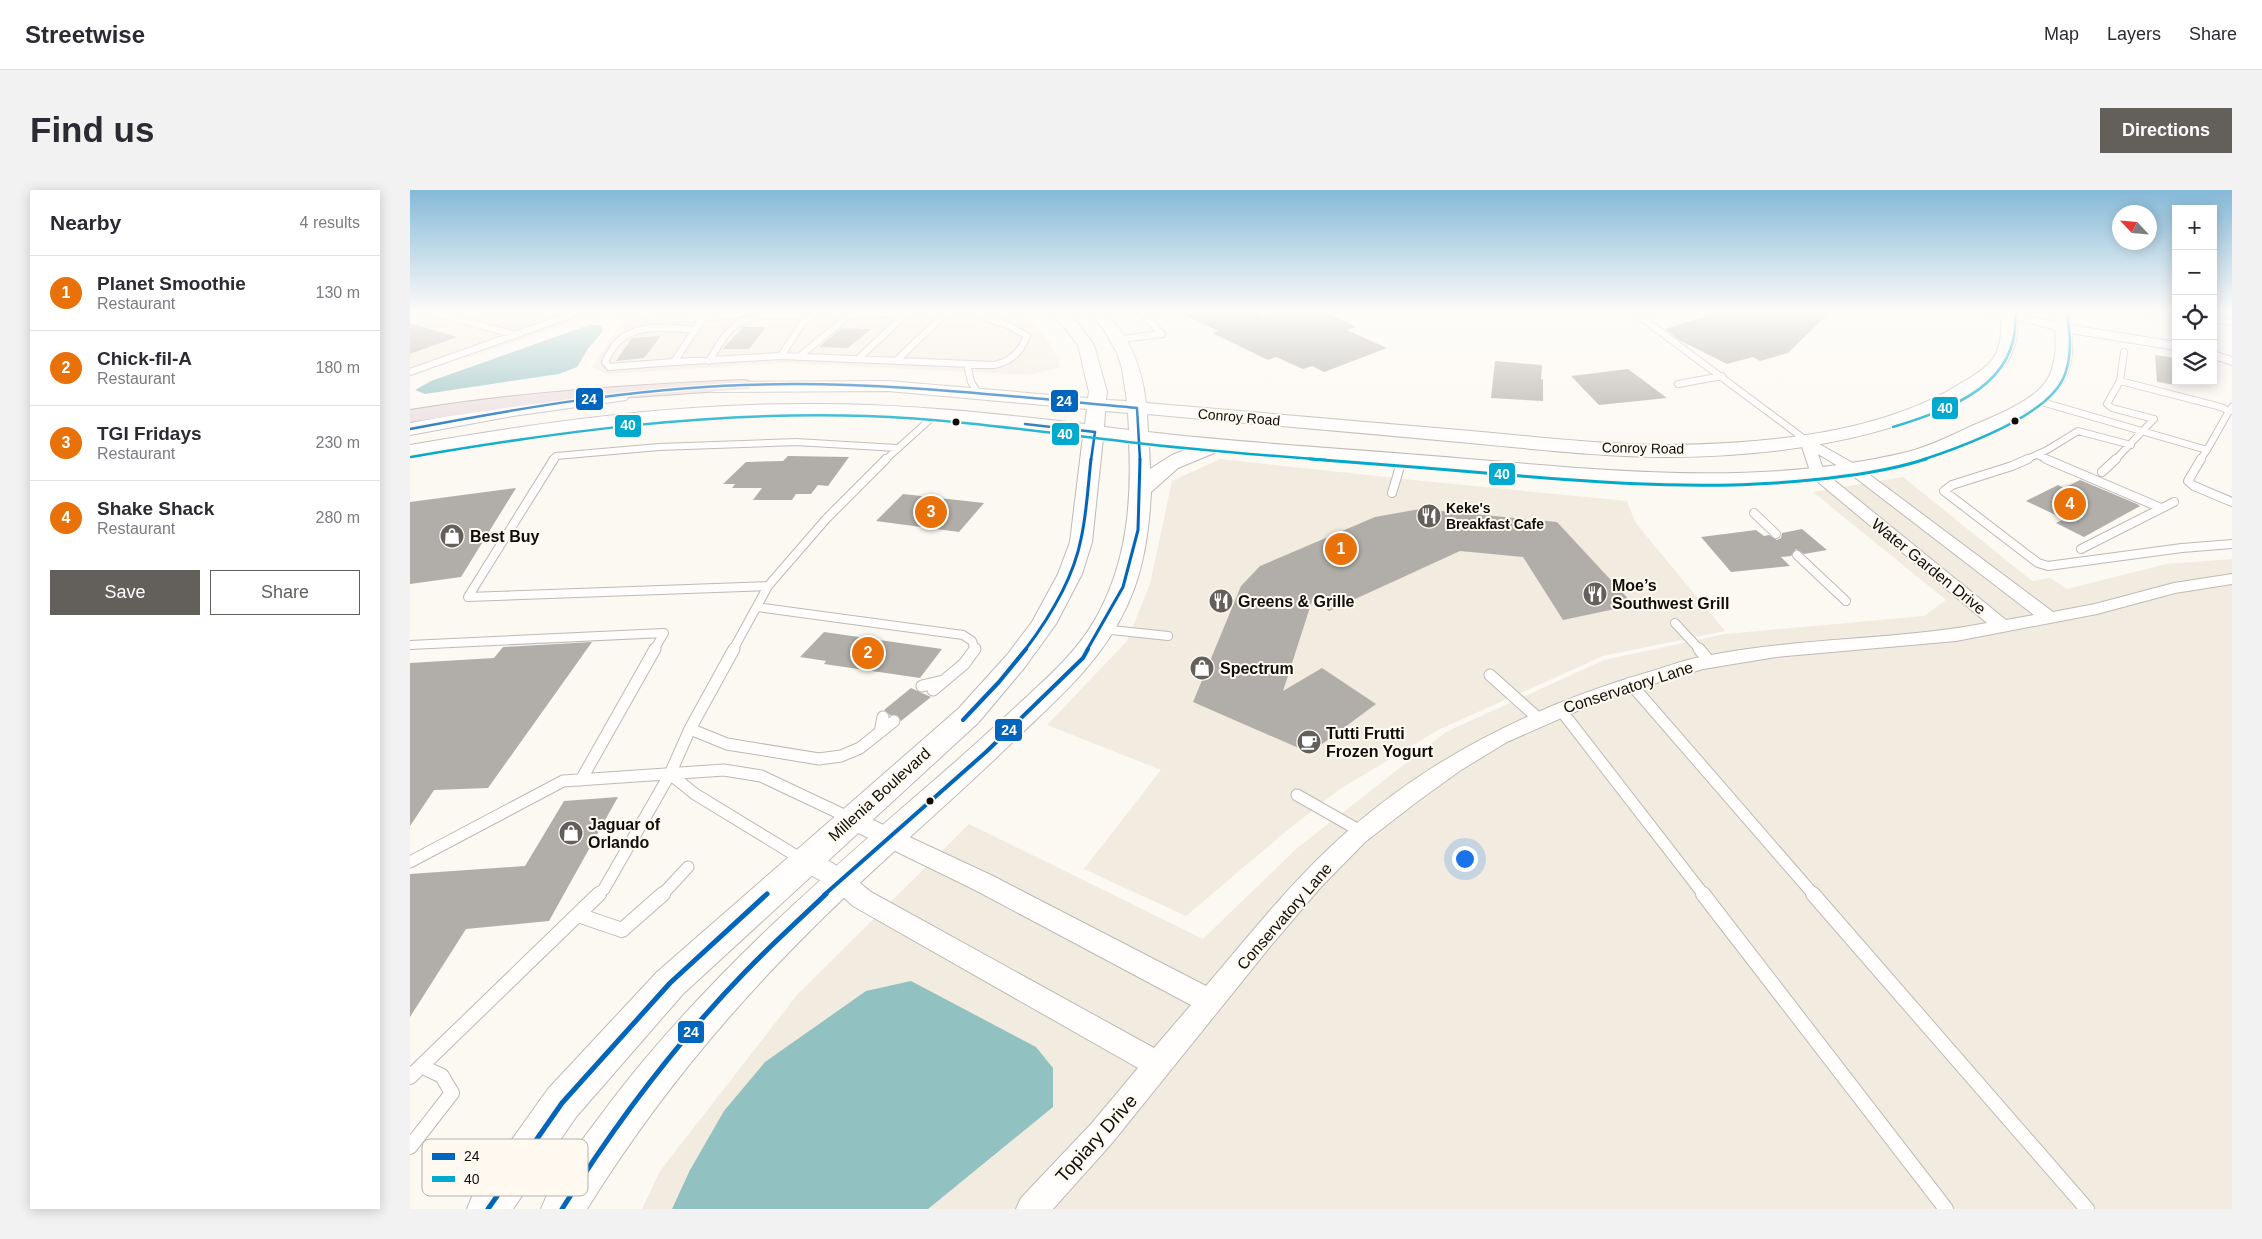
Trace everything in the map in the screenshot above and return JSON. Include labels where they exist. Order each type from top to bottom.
[{"type":"highway","points":[[410,416],[560,396],[648,389],[743,385]]},
{"type":"main road","name":"Millenia Boulevard","points":[[537,1139],[562,1103],[670,982],[804,860],[968,716],[1016,661],[1048,618],[1070,574],[1081,542],[1098,392],[1090,359]]},
{"type":"main road","points":[[588,1167],[668,1060],[746,972],[840,880],[986,752],[1083,658],[1124,587],[1138,530],[1139,436],[1132,367],[1129,359]]},
{"type":"main road","name":"Conroy Road","points":[[410,451],[567,424],[715,410],[867,410],[935,415],[1096,418],[1137,408],[1595,447],[1669,451],[1807,441],[1905,417],[1955,395],[1980,380],[2001,359]]},
{"type":"main road","name":"Conroy Road","points":[[410,430],[513,410],[667,391],[743,385],[888,386],[1029,398],[1096,418],[1139,436],[1226,445],[1576,475],[1664,479],[1817,474],[1853,469],[1914,456],[2006,420],[2035,400],[2056,382],[2062,359]]},
{"type":"main road","points":[[1029,398],[1067,387],[1082,378],[1093,368]]},
{"type":"main road","points":[[1139,492],[1157,471],[1177,459],[1226,445]]},
{"type":"main road","name":"Millenia Boulevard","points":[[488,1209],[497,1196]]},
{"type":"main road","points":[[562,1209],[570,1196]]},
{"type":"street","name":"Water Garden Drive","points":[[1807,441],[1853,469],[2050,618]]},
{"type":"street","points":[[1807,441],[1817,474]]},
{"type":"street","name":"Water Garden Drive","points":[[1817,474],[2003,627]]},
{"type":"street","points":[[2003,627],[2097,609],[2174,588],[2232,579]]},
{"type":"street","name":"Conservatory Lane","points":[[1160,1066],[1260,940],[1306,888],[1362,832],[1453,765],[1500,737],[1560,709],[1630,683],[1710,662],[1776,651],[1956,636],[2003,627]]},
{"type":"street","points":[[850,819],[984,883],[1212,1002]]},
{"type":"street","points":[[804,860],[840,880],[862,899],[1160,1066]]},
{"type":"street","name":"Topiary Drive","points":[[1032,1209],[1160,1066]]},
{"type":"lane","points":[[410,372],[449,359]]},
{"type":"lane","points":[[607,359],[605,362],[610,367],[626,367],[674,362],[744,359]]},
{"type":"lane","points":[[674,362],[676,359]]},
{"type":"lane","points":[[870,359],[967,364],[1000,364],[1013,359]]},
{"type":"lane","points":[[1698,359],[1807,441]]},
{"type":"lane","points":[[2102,472],[2144,432],[2154,419],[2112,408],[2107,404],[2120,381],[2123,359]]},
{"type":"lane","points":[[967,364],[971,382],[978,393]]},
{"type":"lane","points":[[1678,384],[1722,376]]},
{"type":"lane","points":[[2120,381],[2231,410],[2188,481],[2194,486],[2232,502]]},
{"type":"lane","points":[[2035,400],[2207,450]]},
{"type":"lane","points":[[410,1076],[604,889],[670,774],[690,729],[768,586],[827,518],[897,448],[935,415]]},
{"type":"lane","points":[[2131,445],[2078,431],[2037,455],[2012,466],[1947,487],[1944,491],[2038,563],[2048,566],[2173,549],[2232,544]]},
{"type":"lane","points":[[768,586],[468,597],[556,456],[659,446],[796,442],[897,448]]},
{"type":"lane","points":[[2037,455],[2161,508]]},
{"type":"lane","points":[[1392,493],[1402,460]]},
{"type":"lane","points":[[2081,549],[2174,502]]},
{"type":"lane","points":[[1754,513],[1776,534]]},
{"type":"lane","points":[[1797,555],[1846,601]]},
{"type":"lane","points":[[757,607],[963,635],[970,638],[974,643],[975,651],[946,680],[933,690]]},
{"type":"lane","points":[[1675,623],[1710,662]]},
{"type":"lane","points":[[1101,629],[1168,636]]},
{"type":"lane","points":[[410,645],[664,633],[581,780]]},
{"type":"lane","points":[[1490,675],[1539,719]]},
{"type":"lane","points":[[922,686],[946,680]]},
{"type":"lane","points":[[1630,683],[2087,1209]]},
{"type":"lane","points":[[1560,709],[1946,1209]]},
{"type":"lane","points":[[880,732],[883,717]]},
{"type":"lane","points":[[690,729],[726,744],[818,759],[841,756],[860,748],[894,721]]},
{"type":"lane","points":[[410,862],[562,781],[724,770],[761,776],[850,819]]},
{"type":"lane","points":[[670,774],[695,794],[804,860]]},
{"type":"lane","points":[[1297,795],[1362,832]]},
{"type":"lane","points":[[578,915],[622,930],[670,888],[688,867]]},
{"type":"lane","points":[[410,1147],[452,1092],[442,1076],[421,1066]]},
{"type":"shaded area","points":[[410,359],[461,359],[454,360],[410,377]]},
{"type":"shaded area","points":[[598,359],[1057,359],[1061,367],[1029,375],[786,363],[607,374],[592,367]]},
{"type":"shaded area","points":[[1220,459],[1627,501],[1635,522],[1725,631],[1603,656],[1440,729],[1340,789],[1290,828],[1186,916],[1084,869],[1161,770],[1047,725],[1127,641],[1150,584],[1172,481]]},
{"type":"shaded area","points":[[1903,477],[2032,581],[2050,578],[2067,589],[2166,564],[2232,559],[2232,1209],[642,1209],[660,1171],[797,995],[969,824],[1203,939],[1296,849],[1446,732],[1604,660],[1725,634],[1924,616],[1946,600],[1813,492]]},
{"type":"water","points":[[494,359],[582,359],[577,367],[559,374],[425,394],[415,390],[431,381]]},
{"type":"water","points":[[911,981],[1036,1047],[1053,1068],[1053,1107],[928,1209],[672,1209],[690,1170],[724,1111],[765,1062],[866,991]]},
{"type":"building","points":[[618,359],[639,359],[616,361]]},
{"type":"building","points":[[1279,359],[1359,359],[1324,372],[1312,366],[1303,369]]},
{"type":"building","points":[[1716,359],[1747,359],[1727,364]]},
{"type":"building","points":[[1756,359],[1769,359],[1760,361]]},
{"type":"building","points":[[2155,359],[2172,359],[2172,384],[2157,382]]},
{"type":"building","points":[[1495,361],[1542,365],[1543,401],[1491,398]]},
{"type":"building","points":[[1628,369],[1667,398],[1599,405],[1571,376]]},
{"type":"building","points":[[788,456],[849,457],[828,486],[818,485],[811,494],[796,494],[792,500],[753,500],[762,488],[732,488],[735,484],[723,484],[746,462],[783,461]]},
{"type":"building","points":[[2080,480],[2140,506],[2084,537],[2056,523],[2064,519],[2026,501],[2058,485],[2064,488]]},
{"type":"building","points":[[516,488],[461,577],[410,584],[410,502]]},
{"type":"building","points":[[903,494],[984,503],[959,532],[876,521]]},
{"type":"building","points":[[1420,509],[1557,522],[1634,605],[1563,620],[1523,557],[1460,551],[1329,611],[1313,598],[1283,691],[1322,668],[1376,704],[1310,753],[1193,702],[1241,586],[1260,566],[1375,517]]},
{"type":"building","points":[[1802,529],[1827,550],[1804,554],[1796,549],[1791,556],[1781,557],[1790,566],[1731,572],[1701,537],[1756,530],[1764,536],[1769,535],[1777,540],[1781,538],[1782,533]]},
{"type":"building","points":[[824,632],[942,649],[920,678],[824,664],[826,661],[800,657]]},
{"type":"building","points":[[592,642],[488,788],[434,790],[410,826],[410,663],[494,658],[503,647]]},
{"type":"building","points":[[911,688],[931,697],[901,721],[897,715],[890,715],[884,710]]},
{"type":"building","name":"Jaguar of Orlando","points":[[618,797],[549,921],[466,929],[410,1017],[410,874],[525,866],[564,801]]},
{"type":"transit line","name":"40","points":[[1893,427],[1924,417],[1972,394],[1998,373],[2008,359]]},
{"type":"transit line","name":"40","points":[[411,457],[524,438],[638,424],[809,415],[867,416],[979,424],[1237,453],[1593,481],[1685,486],[1778,484],[1860,474],[1895,467],[1919,461],[1960,445],[2004,426],[2043,404],[2063,380],[2069,359]]},
{"type":"transit line","name":"24","points":[[410,429],[618,395],[744,385],[793,384],[891,387],[1137,408],[1140,452],[1138,530],[1123,587],[1083,658],[986,752],[840,880],[746,971],[695,1027],[642,1092],[588,1167]]},
{"type":"transit line","name":"24","points":[[963,720],[1017,661],[1050,614],[1074,566],[1081,541],[1086,514],[1095,432],[1025,424]]},
{"type":"transit line","name":"24","points":[[537,1139],[562,1103],[670,983],[767,894]]},
{"type":"transit line","name":"24","points":[[488,1209],[497,1196]]},
{"type":"transit line","name":"24","points":[[562,1209],[570,1196]]},
{"type":"place","name":"Shake Shack","points":[[2070,504]]},
{"type":"place","name":"TGI Fridays","points":[[931,512]]},
{"type":"place","name":"Keke's Breakfast Cafe","points":[[1429,516]]},
{"type":"place","name":"Best Buy","points":[[452,536]]},
{"type":"place","name":"Planet Smoothie","points":[[1341,549]]},
{"type":"place","name":"Moe’s Southwest Grill","points":[[1595,594]]},
{"type":"place","name":"Greens & Grille","points":[[1221,601]]},
{"type":"place","name":"Chick-fil-A","points":[[868,653]]},
{"type":"place","name":"Spectrum","points":[[1202,668]]},
{"type":"place","name":"Tutti Frutti Frozen Yogurt","points":[[1309,742]]},
{"type":"place","name":"Jaguar of Orlando","points":[[571,833]]}]
